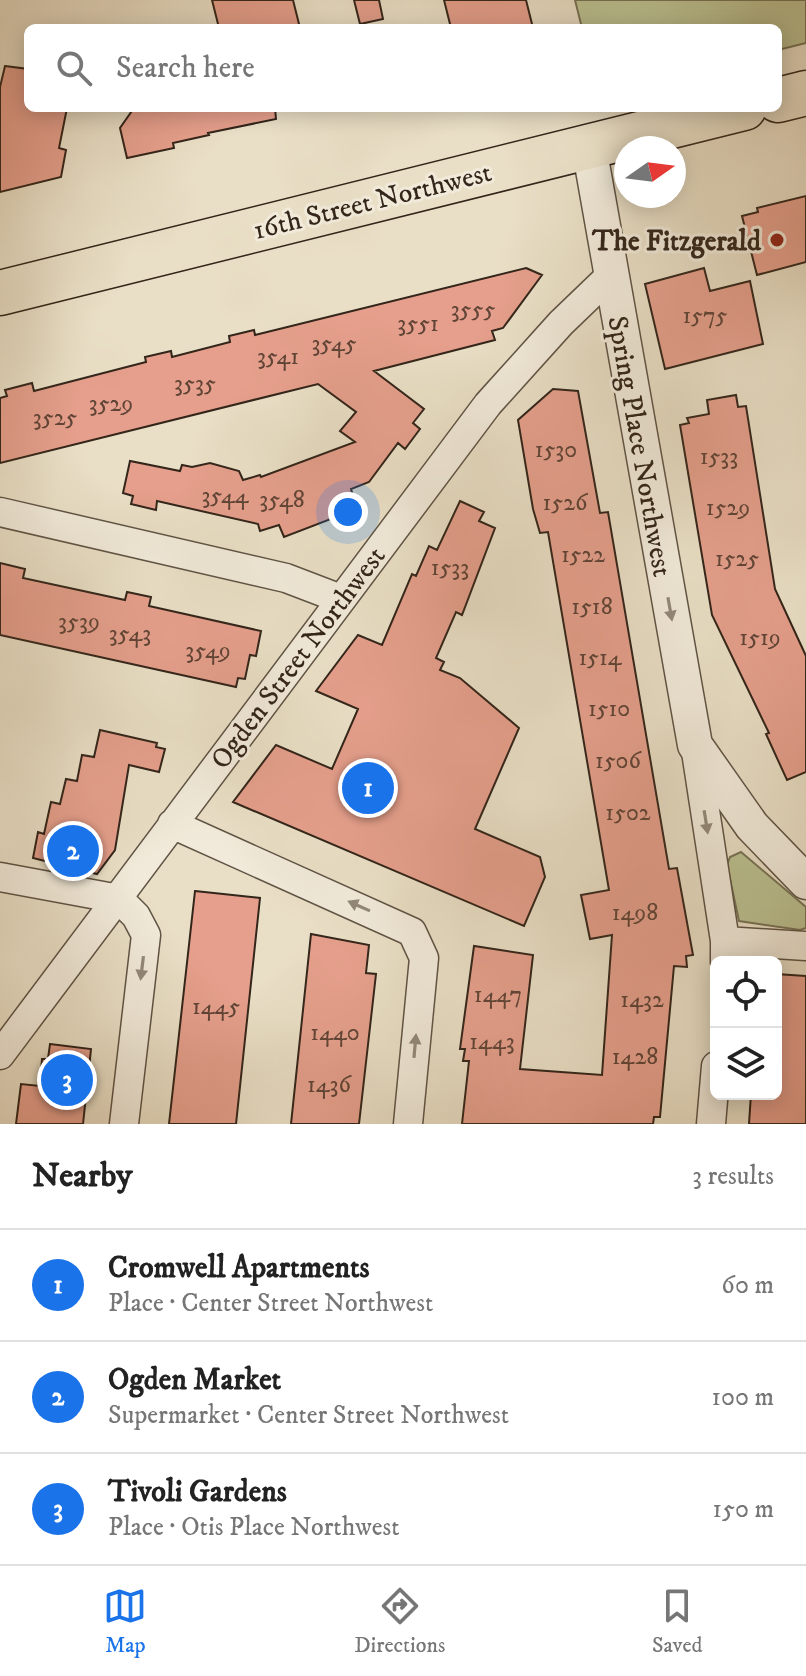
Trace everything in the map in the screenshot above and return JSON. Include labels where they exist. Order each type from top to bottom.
[{"type":"main road","points":[[782,99],[806,93]]},
{"type":"main road","name":"16th Street Northwest","points":[[0,293],[728,112]]},
{"type":"street","name":"Spring Place Northwest","points":[[589,147],[695,745],[725,951],[806,946]]},
{"type":"street","name":"Ogden Street Northwest","points":[[0,1055],[488,404],[561,323],[612,274]]},
{"type":"street","points":[[0,512],[286,578],[341,599]]},
{"type":"street","name":"Spring Place Northwest","points":[[695,745],[752,826],[806,882]]},
{"type":"street","points":[[172,824],[405,926],[422,948],[408,1124]]},
{"type":"street","points":[[0,877],[119,899],[136,916],[146,935],[124,1124]]},
{"type":"street","points":[[711,1124],[713,1100]]},
{"type":"green space","points":[[575,0],[806,0],[806,43],[782,49],[782,24],[581,24]]},
{"type":"green space","points":[[741,852],[806,907],[806,928],[800,930],[739,921],[727,865],[730,857]]},
{"type":"building","points":[[212,0],[293,0],[299,24],[218,24]]},
{"type":"building","points":[[354,0],[379,0],[383,19],[360,24]]},
{"type":"building","points":[[444,0],[526,0],[532,24],[450,24]]},
{"type":"building","points":[[5,66],[24,68],[24,112],[66,112],[59,148],[66,150],[61,177],[0,192],[0,87]]},
{"type":"building","points":[[131,112],[275,112],[276,119],[208,133],[173,143],[174,148],[127,158],[120,128]]},
{"type":"building","name":"The Fitzgerald","points":[[806,196],[806,262],[757,275],[742,216],[758,212],[757,208]]},
{"type":"building","points":[[526,268],[542,275],[503,328],[492,331],[495,340],[374,371],[424,409],[413,423],[420,429],[405,449],[398,443],[369,482],[351,489],[357,509],[284,537],[279,525],[260,531],[258,524],[157,501],[156,510],[131,504],[133,496],[123,493],[130,461],[180,471],[182,465],[192,467],[210,463],[239,471],[243,480],[261,477],[355,442],[340,431],[356,412],[318,384],[0,463],[0,398],[7,396],[5,390],[32,383],[34,391],[146,362],[145,357],[171,351],[172,357],[230,342],[229,336],[254,330],[255,335]]},
{"type":"building","points":[[704,268],[710,291],[750,281],[763,344],[665,369],[645,284]]},
{"type":"building","points":[[553,389],[578,391],[600,513],[608,512],[669,869],[677,868],[693,955],[686,956],[687,967],[674,966],[660,1117],[654,1117],[653,1124],[462,1124],[469,1061],[463,1061],[465,1049],[460,1049],[474,946],[533,955],[520,1069],[602,1075],[612,935],[590,939],[581,895],[609,890],[548,532],[540,533],[533,509],[518,420]]},
{"type":"building","points":[[736,395],[738,407],[746,406],[775,589],[806,656],[806,772],[787,780],[766,734],[769,733],[712,615],[680,425],[689,423],[687,418],[709,414],[707,400]]},
{"type":"building","points":[[460,501],[484,512],[479,521],[495,528],[462,615],[456,612],[436,658],[444,662],[440,670],[460,678],[519,728],[475,829],[540,857],[545,877],[524,926],[233,802],[276,745],[332,769],[358,709],[316,691],[358,635],[382,645],[412,574],[416,576],[429,546],[437,550]]},
{"type":"building","points":[[0,563],[25,569],[23,578],[125,600],[127,592],[151,597],[149,606],[261,631],[256,656],[250,655],[245,679],[238,678],[236,687],[0,635]]},
{"type":"building","points":[[100,730],[157,743],[156,747],[165,749],[159,772],[129,765],[115,850],[97,874],[33,858],[38,832],[44,834],[51,802],[60,804],[66,779],[77,781],[82,755],[94,757]]},
{"type":"building","points":[[195,891],[260,898],[236,1124],[169,1124]]},
{"type":"building","points":[[311,934],[369,945],[366,973],[376,974],[359,1124],[291,1124]]},
{"type":"building","points":[[782,974],[806,976],[806,1124],[749,1124],[751,1100],[782,1100]]},
{"type":"building","points":[[50,1044],[91,1049],[83,1124],[16,1124],[21,1084],[40,1086],[42,1059],[48,1059]]},
{"type":"place","name":"The Fitzgerald","points":[[777,240]]},
{"type":"place","name":"Cromwell Apartments","points":[[368,788]]},
{"type":"place","name":"Ogden Market","points":[[73,851]]},
{"type":"place","name":"Tivoli Gardens","points":[[67,1080]]}]
